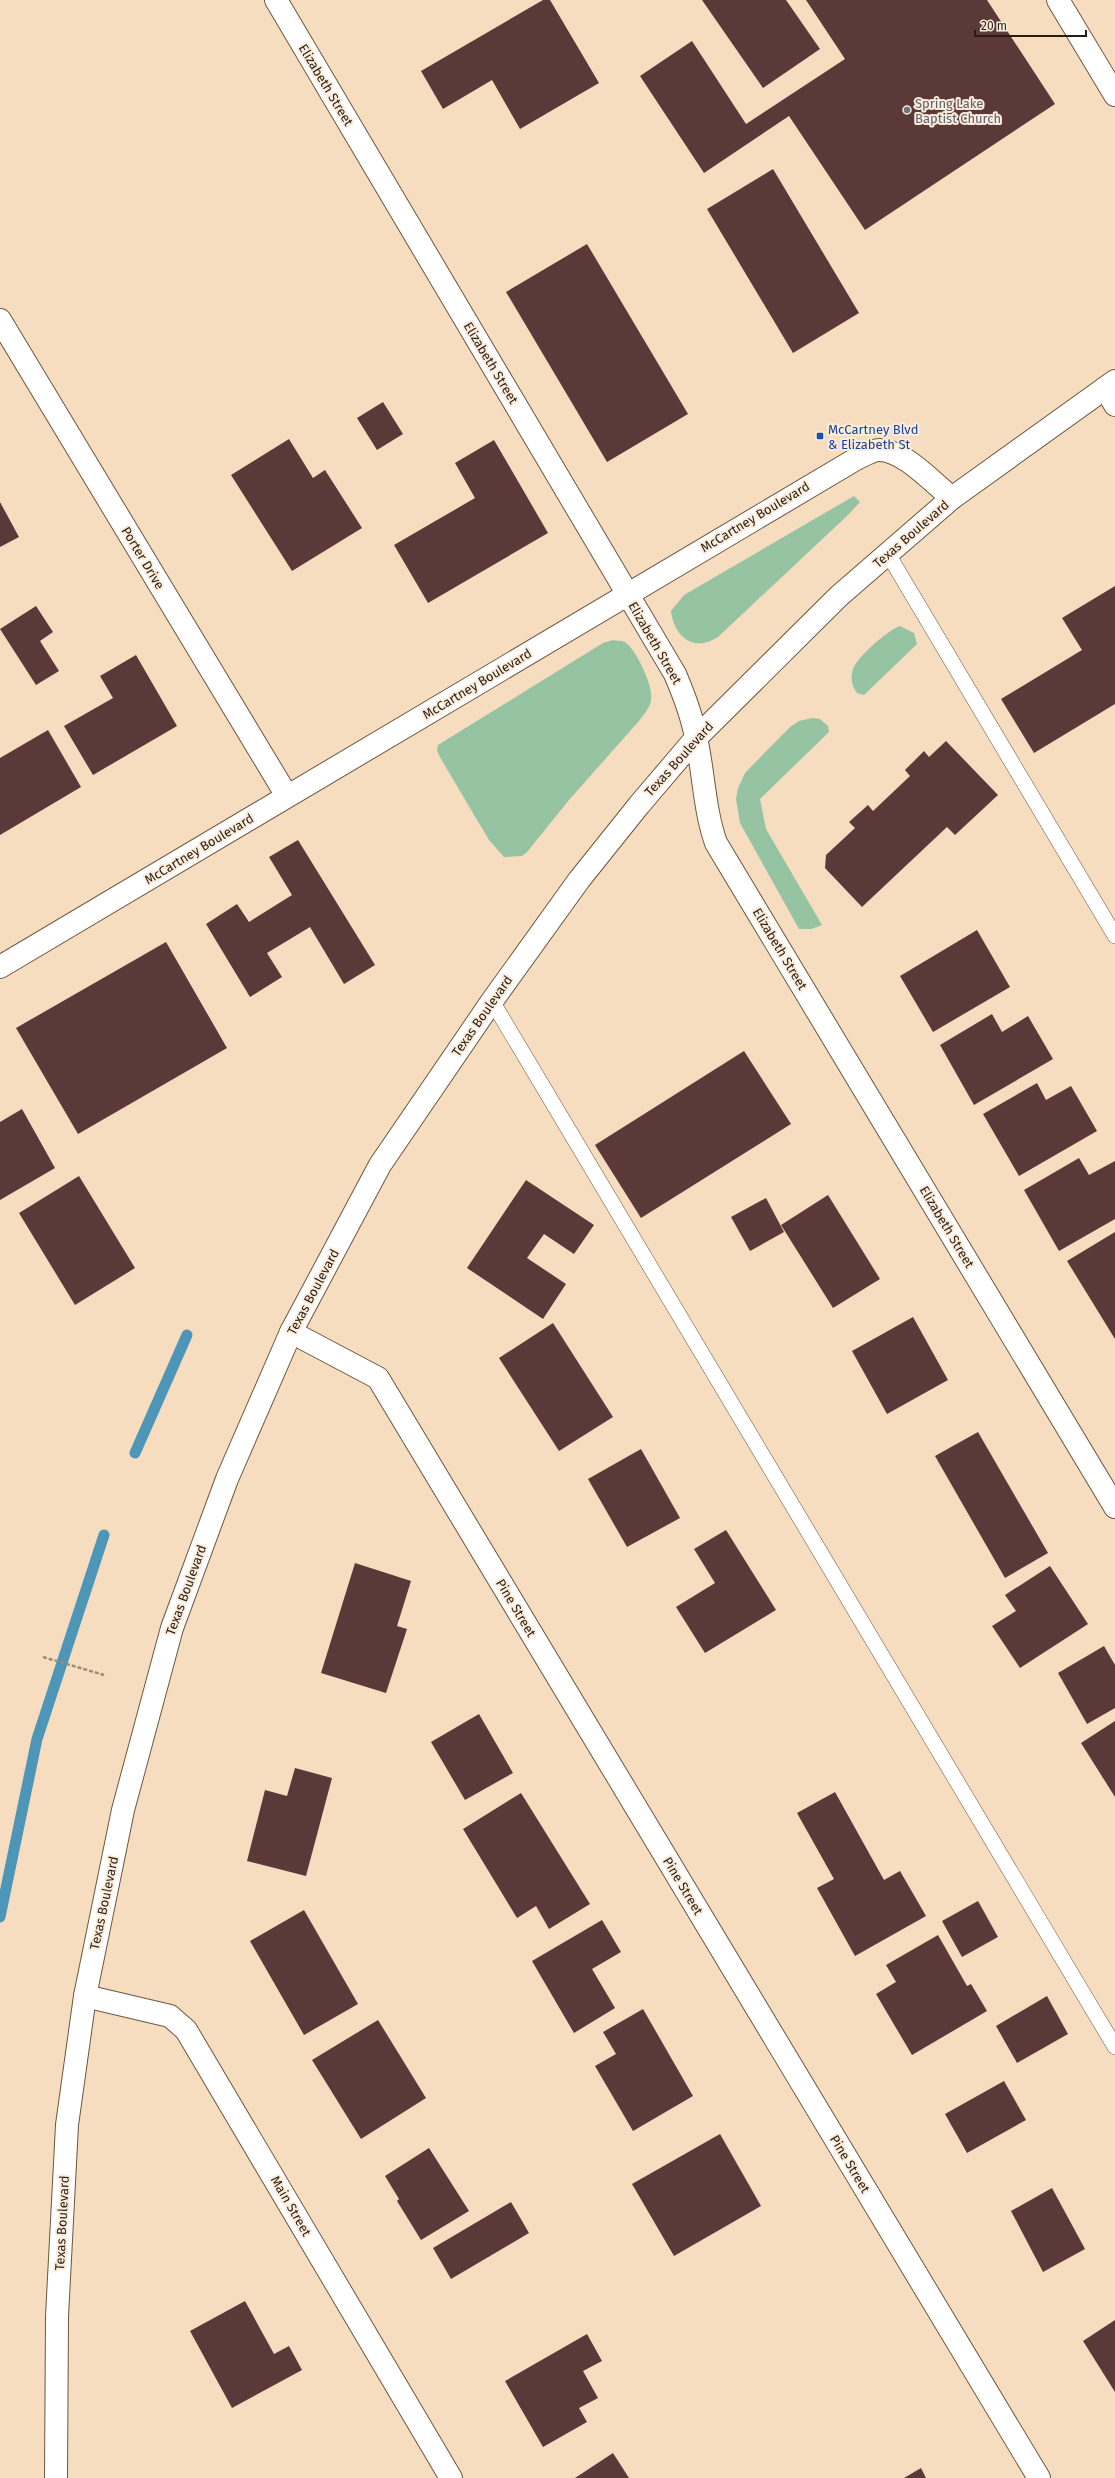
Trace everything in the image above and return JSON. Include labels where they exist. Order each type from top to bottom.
[{"type":"street","name":"Elizabeth Street","points":[[276,0],[675,674],[687,703],[696,738],[706,813],[716,843],[1115,1507]]},
{"type":"street","points":[[1058,0],[1115,95]]},
{"type":"street","name":"Porter Drive","points":[[0,320],[287,796]]},
{"type":"street","name":"Texas Boulevard","points":[[56,2478],[57,2316],[67,2125],[85,1996],[123,1810],[172,1628],[227,1479],[291,1332],[380,1165],[492,1001],[579,880],[638,805],[696,738],[839,596],[952,498],[1112,391]]},
{"type":"street","name":"McCartney Boulevard","points":[[0,967],[628,595],[822,477],[877,450],[890,451],[905,459],[952,498]]},
{"type":"street","name":"Pine Street","points":[[291,1332],[378,1378],[1039,2478]]},
{"type":"street","name":"Main Street","points":[[85,1996],[170,2016],[186,2030],[451,2478]]},
{"type":"lane","points":[[888,554],[1115,936]]},
{"type":"lane","points":[[492,1001],[1115,2047]]},
{"type":"path","points":[[43,1657],[104,1675]]},
{"type":"green space","points":[[854,496],[860,502],[849,514],[718,637],[709,642],[693,643],[681,635],[676,628],[671,611],[684,595]]},
{"type":"green space","points":[[900,626],[914,633],[917,644],[864,695],[857,693],[852,679],[852,672],[856,664],[874,644]]},
{"type":"green space","points":[[613,640],[625,642],[639,660],[650,686],[651,700],[648,708],[639,721],[569,800],[527,852],[522,856],[504,857],[489,840],[441,759],[437,751],[438,745],[603,643]]},
{"type":"green space","points":[[812,718],[820,719],[828,726],[829,732],[760,799],[766,829],[822,925],[811,929],[799,929],[740,823],[736,799],[738,788],[745,773],[790,727],[799,721]]},
{"type":"building","points":[[543,0],[550,0],[599,83],[520,129],[492,80],[443,109],[421,71]]},
{"type":"building","points":[[702,0],[786,0],[820,49],[763,88]]},
{"type":"building","name":"Spring Lake Baptist Church","points":[[806,0],[987,0],[1055,104],[865,230],[789,116],[704,173],[640,76],[692,41],[746,124],[845,59]]},
{"type":"building","points":[[773,169],[859,313],[793,353],[707,209]]},
{"type":"building","points":[[587,244],[688,414],[607,462],[506,292]]},
{"type":"building","points":[[383,402],[403,434],[377,450],[357,418]]},
{"type":"building","points":[[289,439],[313,478],[325,470],[362,528],[292,571],[231,475]]},
{"type":"building","points":[[494,440],[548,533],[428,603],[394,545],[475,498],[455,463]]},
{"type":"building","points":[[0,502],[19,537],[0,547]]},
{"type":"building","points":[[1115,586],[1115,704],[1034,753],[1001,699],[1082,650],[1062,618]]},
{"type":"building","points":[[36,606],[53,632],[40,641],[59,671],[36,685],[0,629]]},
{"type":"building","points":[[136,655],[177,726],[93,775],[64,726],[113,698],[100,676]]},
{"type":"building","points":[[48,730],[81,787],[0,835],[0,758]]},
{"type":"building","points":[[946,741],[998,795],[955,835],[947,827],[862,907],[825,868],[826,855],[855,828],[849,822],[868,805],[873,811],[910,776],[905,770],[924,751],[929,757]]},
{"type":"building","points":[[298,840],[375,965],[344,984],[310,927],[267,953],[282,977],[250,997],[206,924],[237,904],[249,922],[292,895],[269,857]]},
{"type":"building","points":[[977,930],[1010,987],[933,1032],[900,976]]},
{"type":"building","points":[[166,942],[227,1048],[78,1134],[16,1028]]},
{"type":"building","points":[[992,1014],[1002,1032],[1028,1016],[1053,1059],[974,1105],[940,1045]]},
{"type":"building","points":[[744,1051],[791,1124],[641,1218],[595,1145]]},
{"type":"building","points":[[1037,1083],[1046,1100],[1071,1086],[1097,1131],[1019,1176],[983,1114]]},
{"type":"building","points":[[22,1109],[55,1168],[0,1200],[0,1122]]},
{"type":"building","points":[[1079,1158],[1089,1175],[1115,1161],[1115,1219],[1059,1251],[1024,1190]]},
{"type":"building","points":[[79,1176],[135,1268],[75,1305],[19,1213]]},
{"type":"building","points":[[526,1180],[594,1225],[574,1254],[544,1234],[527,1258],[566,1284],[543,1319],[467,1268]]},
{"type":"building","points":[[828,1195],[880,1279],[833,1308],[781,1225]]},
{"type":"building","points":[[766,1198],[784,1232],[750,1251],[731,1217]]},
{"type":"building","points":[[1115,1232],[1115,1339],[1067,1261]]},
{"type":"building","points":[[913,1317],[948,1380],[887,1414],[852,1351]]},
{"type":"building","points":[[553,1323],[613,1417],[559,1451],[499,1358]]},
{"type":"building","points":[[978,1432],[1048,1553],[1005,1578],[935,1456]]},
{"type":"building","points":[[641,1449],[680,1518],[627,1547],[588,1479]]},
{"type":"building","points":[[726,1530],[776,1610],[705,1653],[676,1607],[715,1583],[694,1549]]},
{"type":"building","points":[[355,1563],[411,1581],[397,1626],[407,1629],[386,1693],[321,1673]]},
{"type":"building","points":[[1050,1566],[1088,1624],[1020,1668],[992,1626],[1016,1611],[1005,1595]]},
{"type":"building","points":[[1104,1646],[1115,1665],[1115,1708],[1087,1724],[1058,1673]]},
{"type":"building","points":[[479,1714],[513,1773],[465,1800],[431,1742]]},
{"type":"building","points":[[1115,1721],[1115,1797],[1081,1743]]},
{"type":"building","points":[[295,1768],[332,1778],[306,1876],[247,1861],[265,1790],[287,1796]]},
{"type":"building","points":[[835,1792],[884,1880],[900,1871],[926,1916],[855,1956],[817,1888],[834,1879],[797,1813]]},
{"type":"building","points":[[521,1793],[590,1904],[549,1929],[536,1906],[517,1918],[463,1829]]},
{"type":"building","points":[[978,1901],[998,1937],[962,1957],[942,1921]]},
{"type":"building","points":[[304,1910],[358,2004],[304,2035],[250,1941]]},
{"type":"building","points":[[602,1920],[621,1952],[592,1969],[615,2008],[574,2033],[532,1961]]},
{"type":"building","points":[[938,1935],[967,1986],[971,1984],[987,2011],[912,2055],[876,1994],[896,1982],[886,1965]]},
{"type":"building","points":[[1047,1996],[1068,2034],[1017,2063],[996,2026]]},
{"type":"building","points":[[643,2009],[693,2096],[633,2131],[595,2066],[616,2054],[603,2032]]},
{"type":"building","points":[[378,2020],[426,2098],[361,2139],[312,2060]]},
{"type":"building","points":[[1004,2081],[1026,2120],[967,2153],[945,2114]]},
{"type":"building","points":[[720,2134],[761,2206],[674,2256],[632,2184]]},
{"type":"building","points":[[429,2148],[469,2211],[421,2240],[397,2201],[399,2199],[385,2176]]},
{"type":"building","points":[[1052,2188],[1085,2249],[1043,2272],[1011,2211]]},
{"type":"building","points":[[511,2202],[529,2233],[451,2279],[433,2248]]},
{"type":"building","points":[[245,2301],[274,2354],[289,2346],[302,2370],[232,2408],[190,2331]]},
{"type":"building","points":[[1115,2320],[1115,2392],[1083,2341]]},
{"type":"building","points":[[587,2334],[602,2361],[583,2371],[598,2398],[579,2408],[587,2422],[543,2447],[505,2381]]},
{"type":"building","points":[[613,2453],[629,2478],[575,2478]]},
{"type":"building","points":[[921,2468],[926,2478],[904,2478]]},
{"type":"waterway","points":[[135,1453],[187,1335]]},
{"type":"waterway","points":[[0,1917],[37,1739],[104,1535]]},
{"type":"place","name":"Spring Lake Baptist Church","points":[[907,110]]},
{"type":"place","name":"McCartney Blvd & Elizabeth St","points":[[820,436]]}]
